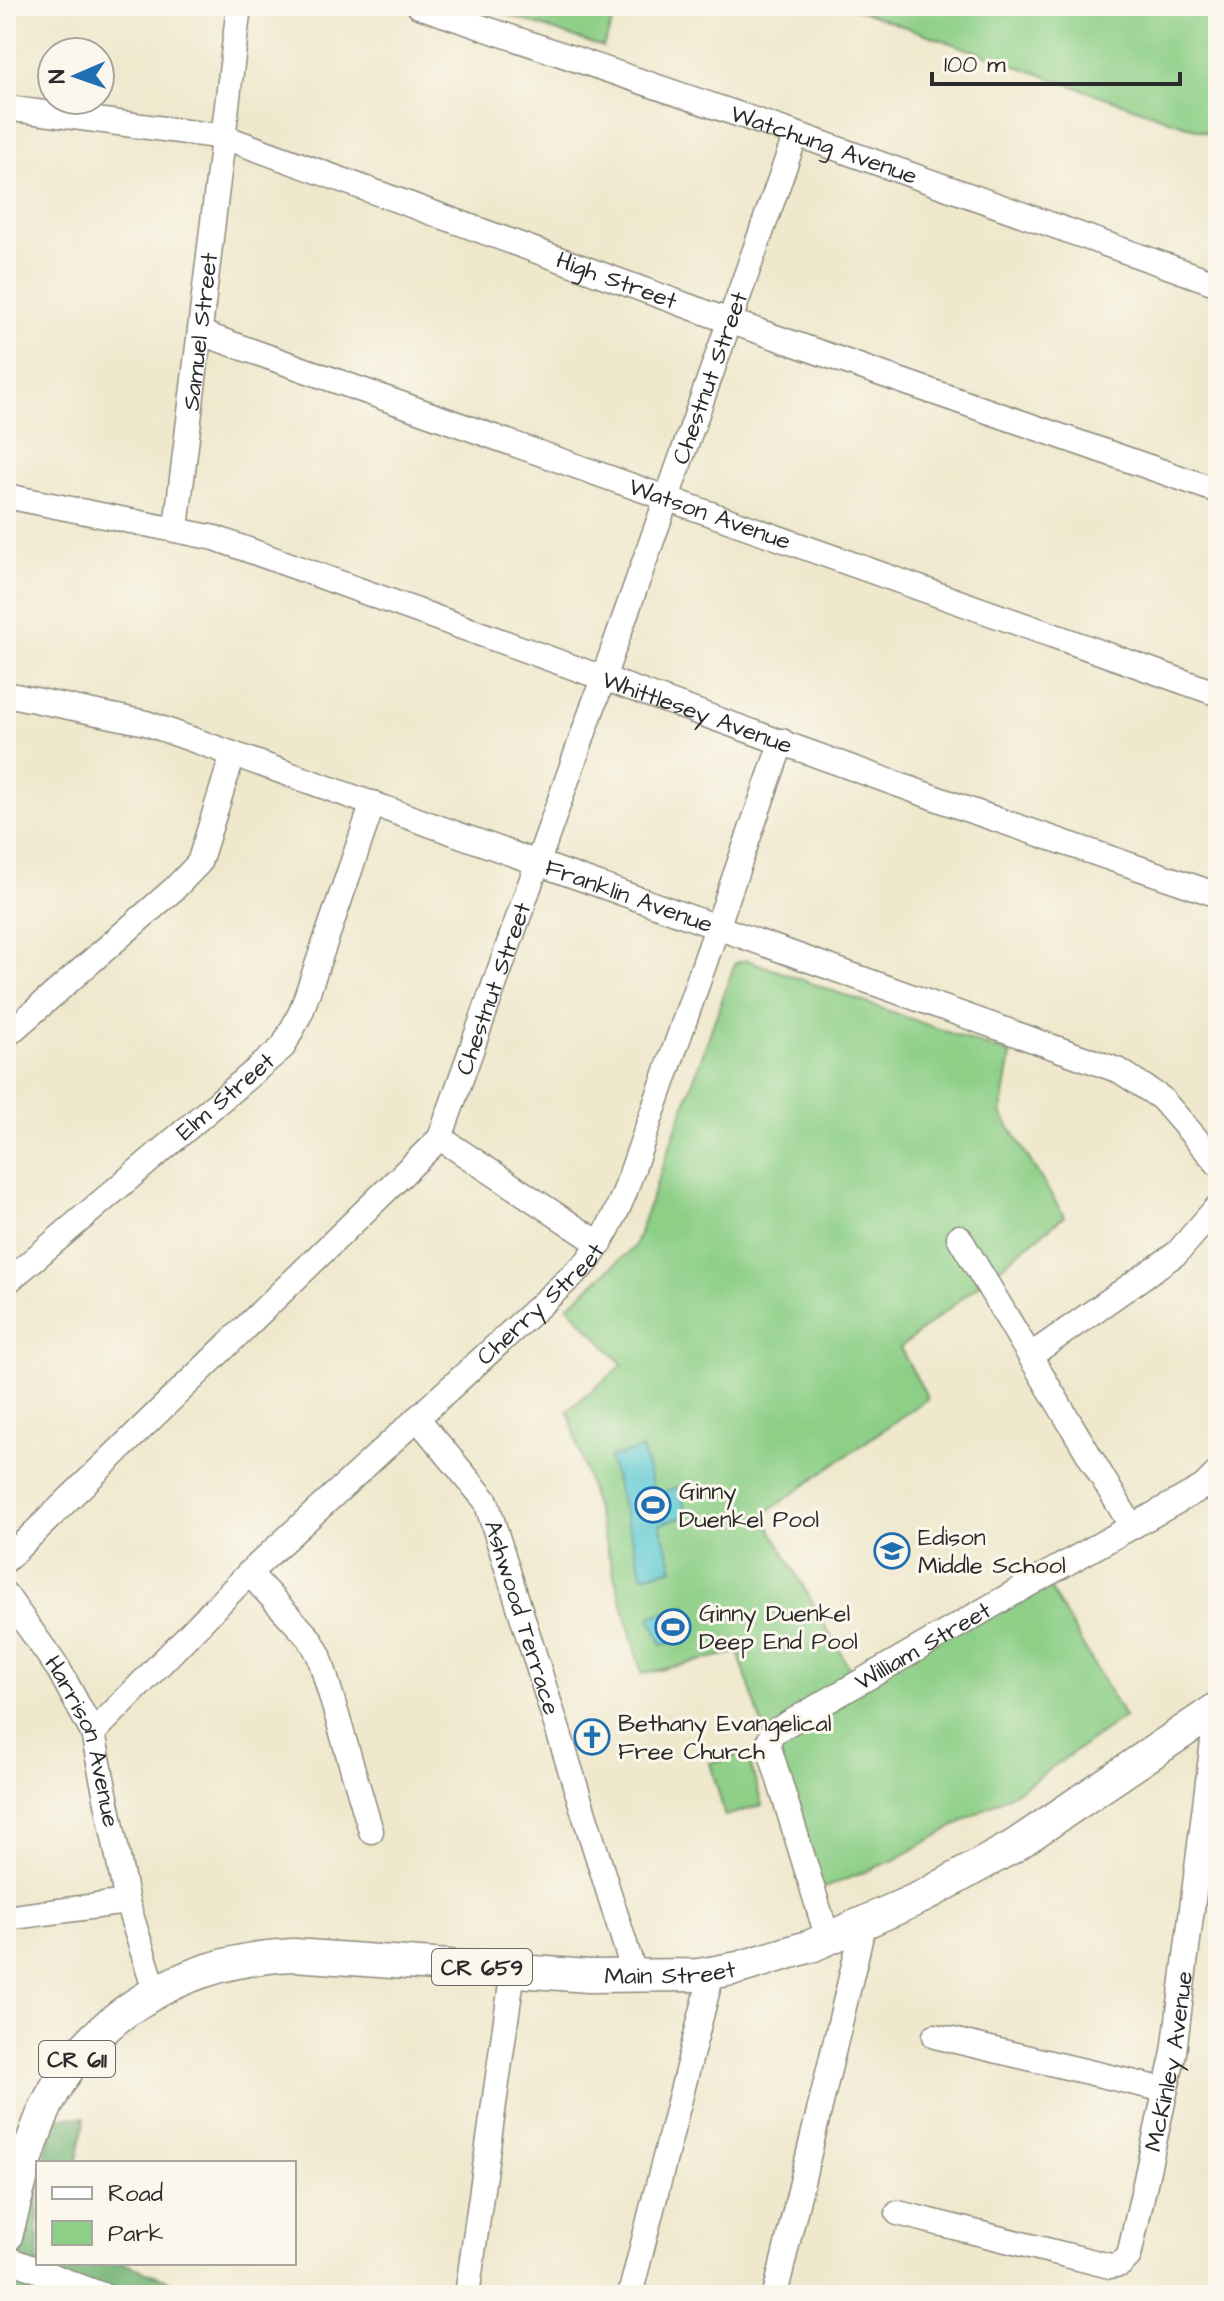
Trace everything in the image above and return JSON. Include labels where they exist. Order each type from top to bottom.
[{"type":"main road","name":"Main Street","points":[[155,1991],[206,1969],[272,1956],[635,1976],[712,1973],[738,1968],[828,1939],[924,1896],[1014,1846],[1217,1708]]},
{"type":"main road","name":"CR 611","points":[[6,2236],[32,2143],[47,2106],[65,2075],[113,2021],[155,1991]]},
{"type":"street","name":"Samuel Street","points":[[176,528],[239,6]]},
{"type":"street","name":"Watchung Avenue","points":[[423,8],[796,134],[1218,284]]},
{"type":"street","name":"High Street","points":[[7,116],[224,137],[729,321],[1218,491]]},
{"type":"street","name":"Chestnut Street","points":[[6,1560],[440,1138],[796,134]]},
{"type":"street","name":"Watson Avenue","points":[[201,333],[1218,694]]},
{"type":"street","name":"Whittlesey Avenue","points":[[6,496],[215,538],[966,809],[1218,895]]},
{"type":"street","name":"Franklin Avenue","points":[[6,694],[146,723],[1120,1071],[1161,1098],[1218,1164]]},
{"type":"street","name":"Cherry Street","points":[[93,1733],[249,1573],[587,1262],[600,1244],[612,1226],[624,1194],[782,741]]},
{"type":"street","points":[[6,1036],[174,889],[199,863],[233,754]]},
{"type":"street","name":"Elm Street","points":[[6,1283],[283,1047],[301,1012],[373,803]]},
{"type":"street","points":[[440,1138],[600,1244]]},
{"type":"street","points":[[1030,1356],[1177,1253],[1218,1206]]},
{"type":"street","points":[[959,1237],[1132,1527]]},
{"type":"street","name":"Ashwood Terrace","points":[[417,1418],[486,1501],[635,1976]]},
{"type":"street","name":"William Street","points":[[828,1939],[768,1744],[772,1733],[1203,1487],[1218,1472]]},
{"type":"street","points":[[249,1573],[310,1639],[319,1655],[371,1831]]},
{"type":"street","name":"Harrison Avenue","points":[[6,1595],[59,1670],[93,1733],[127,1902]]},
{"type":"street","name":"McKinley Avenue","points":[[898,2213],[1110,2266],[1121,2264],[1129,2256],[1174,2052],[1217,1708]]},
{"type":"street","points":[[6,1918],[127,1902],[155,1991]]},
{"type":"street","points":[[775,2295],[864,1923]]},
{"type":"street","points":[[467,2295],[513,1970]]},
{"type":"street","points":[[630,2295],[712,1973]]},
{"type":"street","points":[[935,2036],[1165,2090]]},
{"type":"street","points":[[6,2258],[102,2295]]},
{"type":"green space","points":[[482,6],[619,6],[603,47]]},
{"type":"green space","points":[[846,6],[1218,6],[1218,137]]},
{"type":"green space","points":[[747,960],[1011,1055],[1001,1113],[1064,1216],[900,1348],[928,1398],[763,1515],[857,1682],[1043,1576],[1124,1717],[1024,1787],[894,1860],[817,1891],[738,1652],[642,1674],[568,1410],[623,1365],[568,1306],[634,1247],[735,963]]},
{"type":"green space","points":[[747,1752],[762,1805],[725,1816],[710,1763]]},
{"type":"green space","points":[[85,2117],[77,2161],[44,2161],[56,2118]]},
{"type":"green space","points":[[36,2185],[36,2265],[128,2265],[194,2290],[193,2295],[6,2295],[6,2280]]},
{"type":"water","name":"Ginny Duenkel Pool","points":[[642,1449],[655,1494],[679,1487],[687,1516],[660,1524],[673,1568],[643,1576],[609,1458]]},
{"type":"water","name":"Ginny Duenkel Deep End Pool","points":[[687,1605],[693,1637],[662,1645],[650,1617]]},
{"type":"place","name":"Ginny Duenkel Pool","points":[[653,1505]]},
{"type":"place","name":"Edison Middle School","points":[[892,1551]]},
{"type":"place","name":"Ginny Duenkel Deep End Pool","points":[[673,1627]]},
{"type":"place","name":"Bethany Evangelical Free Church","points":[[592,1737]]}]
